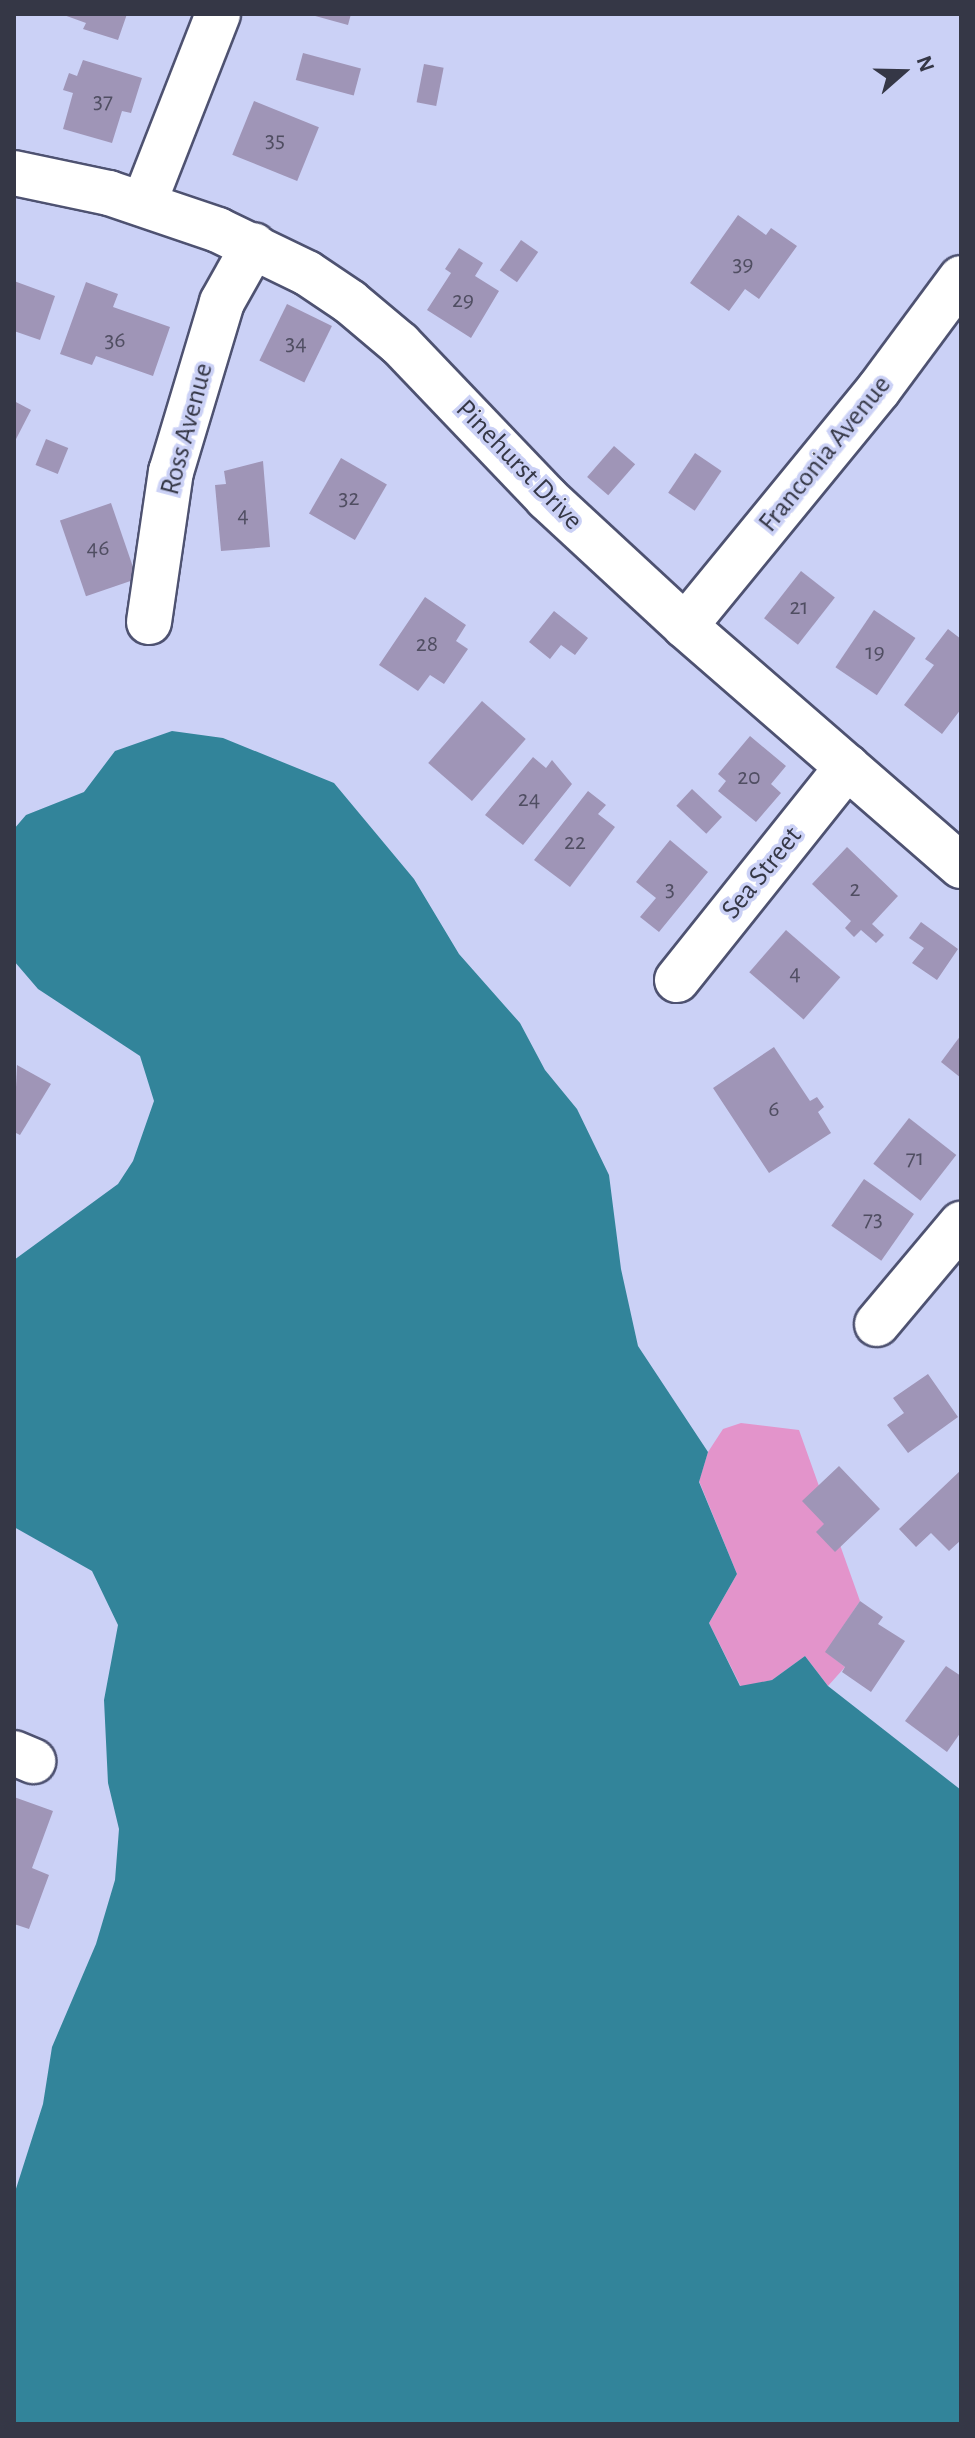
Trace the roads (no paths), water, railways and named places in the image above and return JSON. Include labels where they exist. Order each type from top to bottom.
[{"type":"street","points":[[144,203],[218,14]]},
{"type":"street","name":"Pinehurst Drive","points":[[14,173],[144,203],[254,245],[328,287],[400,344],[547,498],[685,626],[961,866]]},
{"type":"street","name":"Ross Avenue","points":[[149,622],[171,472],[222,302],[254,245]]},
{"type":"street","name":"Franconia Avenue","points":[[685,626],[879,389],[960,281]]},
{"type":"street","name":"Sea Street","points":[[677,980],[847,767]]},
{"type":"street","points":[[877,1324],[961,1224]]},
{"type":"water","points":[[172,731],[223,738],[334,783],[414,879],[459,954],[520,1023],[545,1070],[577,1109],[609,1175],[621,1269],[638,1346],[708,1452],[699,1482],[737,1574],[709,1623],[740,1686],[772,1680],[805,1656],[828,1686],[961,1790],[961,2424],[14,2424],[14,2195],[43,2104],[52,2047],[96,1944],[115,1880],[119,1829],[108,1783],[104,1700],[118,1625],[92,1571],[14,1527],[14,1260],[118,1184],[133,1161],[154,1101],[140,1056],[38,989],[14,961],[14,829],[26,815],[84,792],[115,751]]}]
